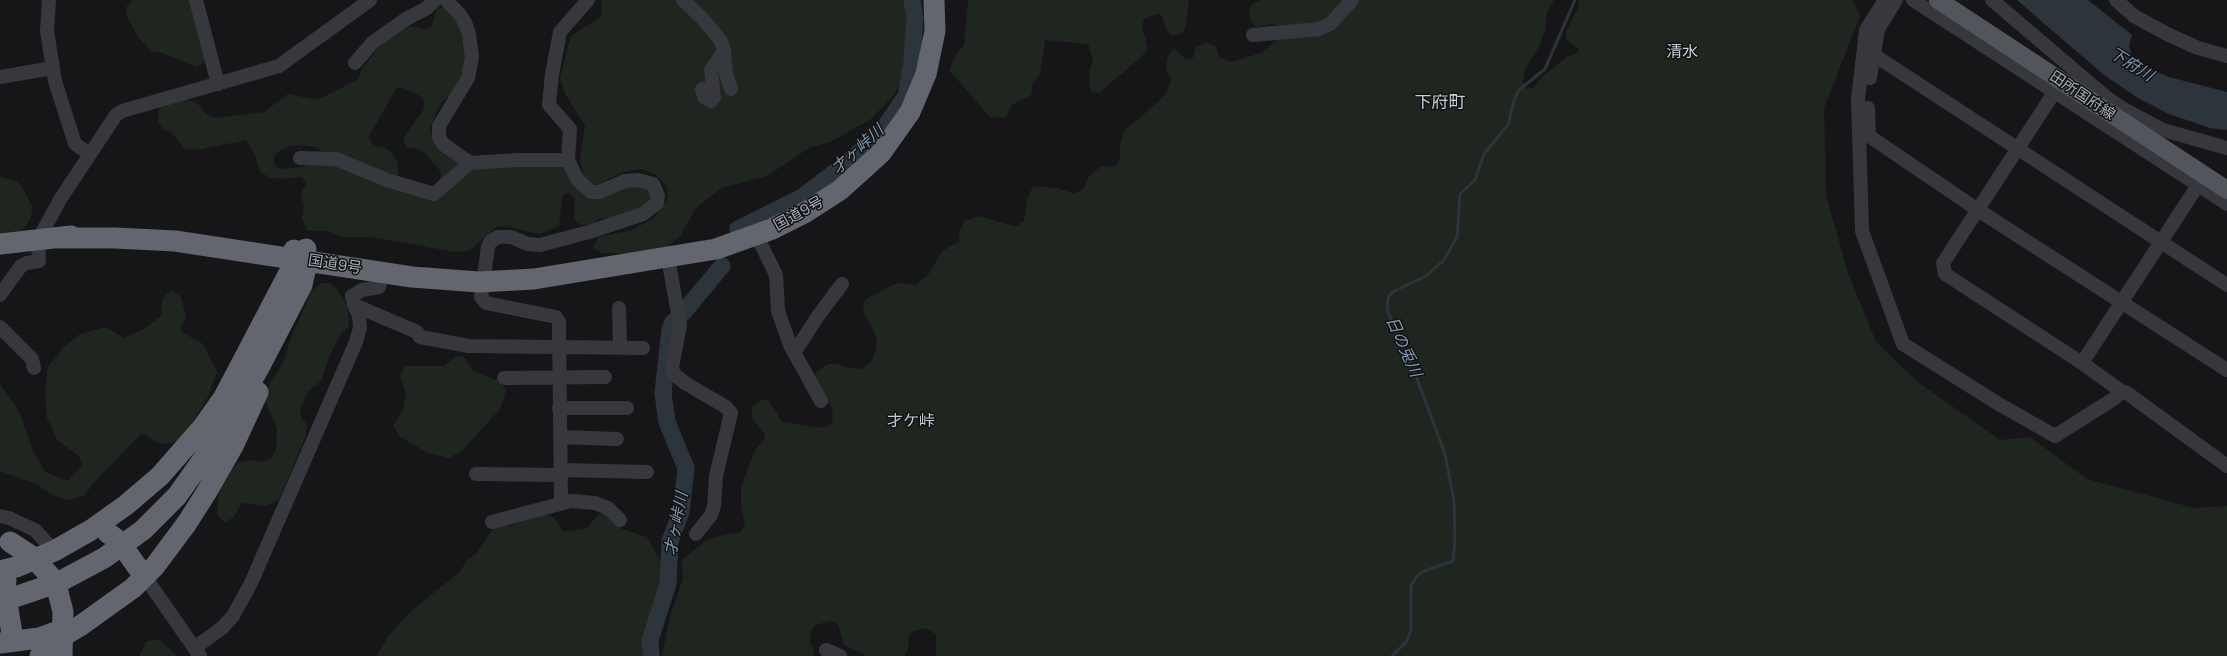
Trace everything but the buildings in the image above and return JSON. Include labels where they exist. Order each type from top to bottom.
[{"type":"highway","name":"国道9号","points":[[0,244],[152,230],[199,233],[260,247],[306,254],[406,263],[483,275],[534,279],[716,249],[757,236],[789,221],[840,190],[870,164],[892,140],[910,112],[926,74],[935,30],[934,0]]},
{"type":"highway","points":[[260,247],[279,271],[280,276],[279,286],[267,316]]},
{"type":"highway","name":"国道9号","points":[[306,254],[338,267],[429,279],[483,275]]},
{"type":"highway","points":[[40,656],[53,642],[110,606],[187,523],[233,446],[269,366],[306,271],[306,254]]},
{"type":"highway","points":[[110,606],[86,619],[55,632],[38,638],[10,644],[5,590],[7,573],[100,532],[126,505],[160,476],[202,428],[232,384],[267,316],[306,254]]},
{"type":"highway","points":[[218,438],[306,254]]},
{"type":"highway","points":[[0,602],[59,582],[99,561],[124,544],[156,518],[177,496],[218,438],[260,366],[307,277],[316,271],[338,267]]},
{"type":"highway","points":[[100,532],[119,541],[141,572]]},
{"type":"highway","points":[[5,540],[33,557],[47,572],[57,588],[63,612],[62,656]]},
{"type":"main road","name":"田所国府線","points":[[1938,0],[2058,87],[2201,182],[2227,190]]},
{"type":"street","points":[[49,0],[47,32],[52,68],[75,144],[90,154]]},
{"type":"street","points":[[196,0],[218,84]]},
{"type":"street","points":[[0,295],[21,266],[27,263],[38,262],[38,240],[108,124],[122,111],[279,66],[370,0]]},
{"type":"street","points":[[355,63],[372,43],[406,19],[427,8],[435,0]]},
{"type":"street","points":[[446,0],[461,16],[466,25],[470,34],[472,57],[468,78],[439,126],[439,137],[443,144],[470,163]]},
{"type":"street","points":[[561,502],[559,322],[556,317],[486,302],[481,297],[483,275],[490,242],[498,237],[511,237],[528,244],[540,245],[632,218],[643,214],[657,203],[658,196],[653,184],[638,180],[625,181],[599,192],[591,192],[577,179],[568,160],[567,148],[571,136],[570,129],[549,106],[552,74],[560,32],[588,0]]},
{"type":"street","points":[[683,0],[717,34],[724,51],[726,74],[731,89]]},
{"type":"street","points":[[1252,35],[1319,29],[1330,24],[1352,0]]},
{"type":"street","points":[[1885,0],[1866,30],[1858,99],[1862,231],[1903,344],[1997,403],[2055,436],[2115,398],[2121,392]]},
{"type":"street","points":[[1896,0],[1878,30],[1867,96],[1869,136],[1978,210],[2227,370]]},
{"type":"street","points":[[1913,0],[2058,87],[1943,262],[1944,274],[2082,363],[2121,392],[2128,393],[2227,466]]},
{"type":"street","points":[[1992,0],[2106,97],[2125,110],[2162,130],[2227,148]]},
{"type":"street","points":[[2116,0],[2134,16],[2169,35],[2198,48],[2227,56]]},
{"type":"street","points":[[702,89],[704,97],[711,101],[714,97],[711,70],[724,51]]},
{"type":"street","points":[[1874,55],[2017,150],[2227,285]]},
{"type":"street","points":[[0,77],[52,68]]},
{"type":"street","points":[[300,158],[336,159],[387,180],[434,194],[470,163],[519,160],[568,160]]},
{"type":"street","points":[[2082,363],[2201,182],[2227,204]]},
{"type":"street","points":[[757,236],[776,275],[778,312],[794,353],[821,401]]},
{"type":"street","points":[[668,258],[680,325],[672,367],[673,373],[684,383],[726,407],[731,413],[716,476],[714,506],[711,515],[696,534]]},
{"type":"street","points":[[141,572],[197,652],[226,624],[242,601],[251,583],[356,342],[360,328],[359,315],[354,305],[352,296],[362,290],[379,287],[383,273]]},
{"type":"street","points":[[794,353],[818,316],[842,284]]},
{"type":"street","points":[[354,305],[417,332],[420,337],[469,346],[643,348]]},
{"type":"street","points":[[619,308],[620,348]]},
{"type":"street","points":[[0,327],[30,356],[34,368]]},
{"type":"street","points":[[504,378],[605,377]]},
{"type":"street","points":[[559,408],[627,408]]},
{"type":"street","points":[[560,437],[617,439]]},
{"type":"street","points":[[476,474],[647,472]]},
{"type":"street","points":[[492,522],[561,502],[584,501],[595,502],[608,508],[620,520]]},
{"type":"street","points":[[0,516],[10,518],[35,530],[54,551]]},
{"type":"street","points":[[826,650],[840,656]]},
{"type":"shaded area","points":[[133,0],[193,0],[205,62],[197,67],[157,51],[153,53],[138,37],[126,15],[127,6]]},
{"type":"shaded area","points":[[601,0],[908,0],[910,14],[903,76],[894,95],[871,119],[832,141],[809,148],[767,176],[721,188],[696,208],[680,236],[668,247],[637,254],[601,253],[593,247],[599,237],[632,230],[654,218],[668,199],[667,186],[655,174],[641,169],[623,172],[596,185],[585,179],[580,160],[585,125],[565,94],[560,78],[571,36],[602,16]]},
{"type":"shaded area","points":[[968,0],[1189,0],[1185,29],[1182,33],[1173,36],[1167,31],[1163,18],[1158,13],[1144,19],[1142,26],[1148,49],[1140,58],[1099,93],[1092,92],[1089,86],[1089,73],[1093,60],[1088,44],[1045,40],[1040,75],[1033,82],[1031,95],[1012,105],[1006,117],[991,118],[949,70],[955,56],[964,45]]},
{"type":"shaded area","points":[[1260,0],[1554,0],[1547,11],[1545,30],[1540,45],[1525,69],[1523,83],[1527,89],[1533,88],[1542,77],[1568,56],[1576,54],[1579,49],[1566,39],[1566,32],[1578,8],[1579,0],[1853,0],[1860,16],[1824,108],[1826,195],[1848,273],[1876,342],[1919,383],[2000,440],[2030,437],[2087,479],[2194,508],[2227,506],[2227,656],[936,656],[936,634],[925,628],[912,632],[909,635],[908,649],[905,656],[867,656],[844,645],[838,624],[831,621],[815,625],[811,631],[810,642],[814,651],[813,656],[662,656],[670,616],[683,579],[682,560],[705,541],[715,537],[741,532],[745,525],[741,504],[741,487],[755,450],[764,440],[765,434],[753,420],[751,407],[764,399],[769,401],[782,422],[824,428],[832,423],[832,408],[814,380],[815,373],[828,364],[837,364],[850,368],[861,369],[871,363],[876,349],[877,340],[874,331],[864,313],[863,307],[865,300],[892,285],[902,283],[915,285],[928,275],[942,251],[960,241],[959,233],[964,221],[979,216],[1016,227],[1024,221],[1027,200],[1033,186],[1058,188],[1074,194],[1084,188],[1089,176],[1100,167],[1116,166],[1120,159],[1120,144],[1124,131],[1166,94],[1171,80],[1166,68],[1168,56],[1174,48],[1186,60],[1193,58],[1196,47],[1207,42],[1216,47],[1219,57],[1231,62],[1261,53],[1277,40],[1279,37],[1278,26],[1273,24],[1256,27],[1251,21],[1249,12],[1251,5]]},
{"type":"shaded area","points":[[437,7],[445,8],[459,23],[468,60],[455,93],[445,99],[440,105],[430,127],[432,137],[458,162],[459,166],[443,181],[440,179],[441,172],[424,152],[417,149],[408,148],[403,138],[424,109],[425,102],[420,96],[401,87],[396,89],[369,136],[370,141],[375,146],[384,147],[392,153],[398,163],[398,175],[394,180],[324,153],[317,148],[304,145],[290,146],[277,152],[274,158],[274,163],[278,169],[302,167],[322,161],[419,194],[465,171],[484,165],[564,166],[578,184],[650,186],[653,204],[620,217],[598,219],[592,224],[581,225],[576,222],[574,216],[575,198],[569,193],[565,194],[562,198],[559,226],[540,234],[504,226],[496,227],[470,250],[456,252],[370,237],[343,237],[328,231],[307,231],[302,218],[304,206],[301,194],[306,184],[301,177],[281,179],[269,177],[260,172],[255,154],[246,140],[198,150],[185,149],[171,132],[163,130],[158,121],[159,110],[163,106],[182,100],[193,101],[199,105],[206,114],[215,118],[264,112],[288,94],[313,99],[324,97],[358,79],[361,71],[377,49],[399,30],[411,26],[426,30],[432,26]]},
{"type":"shaded area","points":[[0,177],[16,181],[22,187],[32,206],[31,218],[19,235],[0,236]]},
{"type":"shaded area","points":[[322,283],[330,283],[337,289],[347,305],[349,326],[340,335],[330,355],[322,379],[317,385],[309,390],[305,398],[300,411],[301,417],[307,425],[305,438],[278,501],[265,506],[242,503],[233,518],[224,522],[217,515],[217,508],[219,492],[230,472],[239,462],[249,460],[263,462],[271,458],[276,450],[277,428],[265,401],[270,382],[283,363],[291,338],[312,290]]},
{"type":"shaded area","points":[[171,290],[181,297],[186,316],[180,331],[203,344],[217,372],[208,397],[187,431],[177,442],[160,444],[142,433],[96,480],[84,496],[68,500],[54,496],[36,484],[0,471],[0,384],[19,411],[34,453],[45,472],[68,481],[82,465],[79,456],[57,440],[47,418],[45,392],[48,367],[64,347],[80,334],[106,327],[124,338],[142,330],[161,316],[162,299]]},
{"type":"shaded area","points":[[456,356],[464,357],[474,372],[500,381],[506,390],[500,409],[461,452],[448,458],[428,453],[399,436],[393,426],[403,410],[406,394],[400,376],[405,366],[444,366]]},
{"type":"shaded area","points":[[606,512],[613,523],[622,529],[647,537],[661,563],[662,593],[643,638],[642,656],[376,656],[390,634],[412,610],[460,572],[467,560],[477,553],[495,525],[503,522],[509,526],[540,513],[554,518],[564,532],[587,528],[599,514]]},
{"type":"shaded area","points":[[160,640],[177,656],[139,656],[147,641]]},
{"type":"water","name":"下府川","points":[[2017,0],[2088,0],[2132,35],[2129,46],[2132,57],[2136,63],[2169,77],[2227,92],[2227,130],[2210,128],[2169,114],[2138,98],[2104,75]]},
{"type":"waterway","name":"才ヶ峠川","points":[[738,229],[802,197],[851,160],[882,131],[906,96],[912,62],[915,18],[912,0]]},
{"type":"waterway","name":"日の兎川","points":[[1392,656],[1407,641],[1411,630],[1411,586],[1416,577],[1424,571],[1453,561],[1455,538],[1454,501],[1445,454],[1414,371],[1387,310],[1388,297],[1394,291],[1426,276],[1444,260],[1457,237],[1460,194],[1475,180],[1484,154],[1508,125],[1514,100],[1519,90],[1545,69],[1575,0]]},
{"type":"waterway","name":"才ヶ峠川","points":[[682,314],[722,266]]},
{"type":"waterway","name":"才ヶ峠川","points":[[651,656],[650,640],[668,584],[670,541],[681,512],[686,468],[667,422],[663,393],[670,329],[673,322]]},
{"type":"district","name":"清水","points":[[1682,53]]},
{"type":"district","name":"下府町","points":[[1440,103]]},
{"type":"district","name":"才ケ峠","points":[[911,422]]}]
